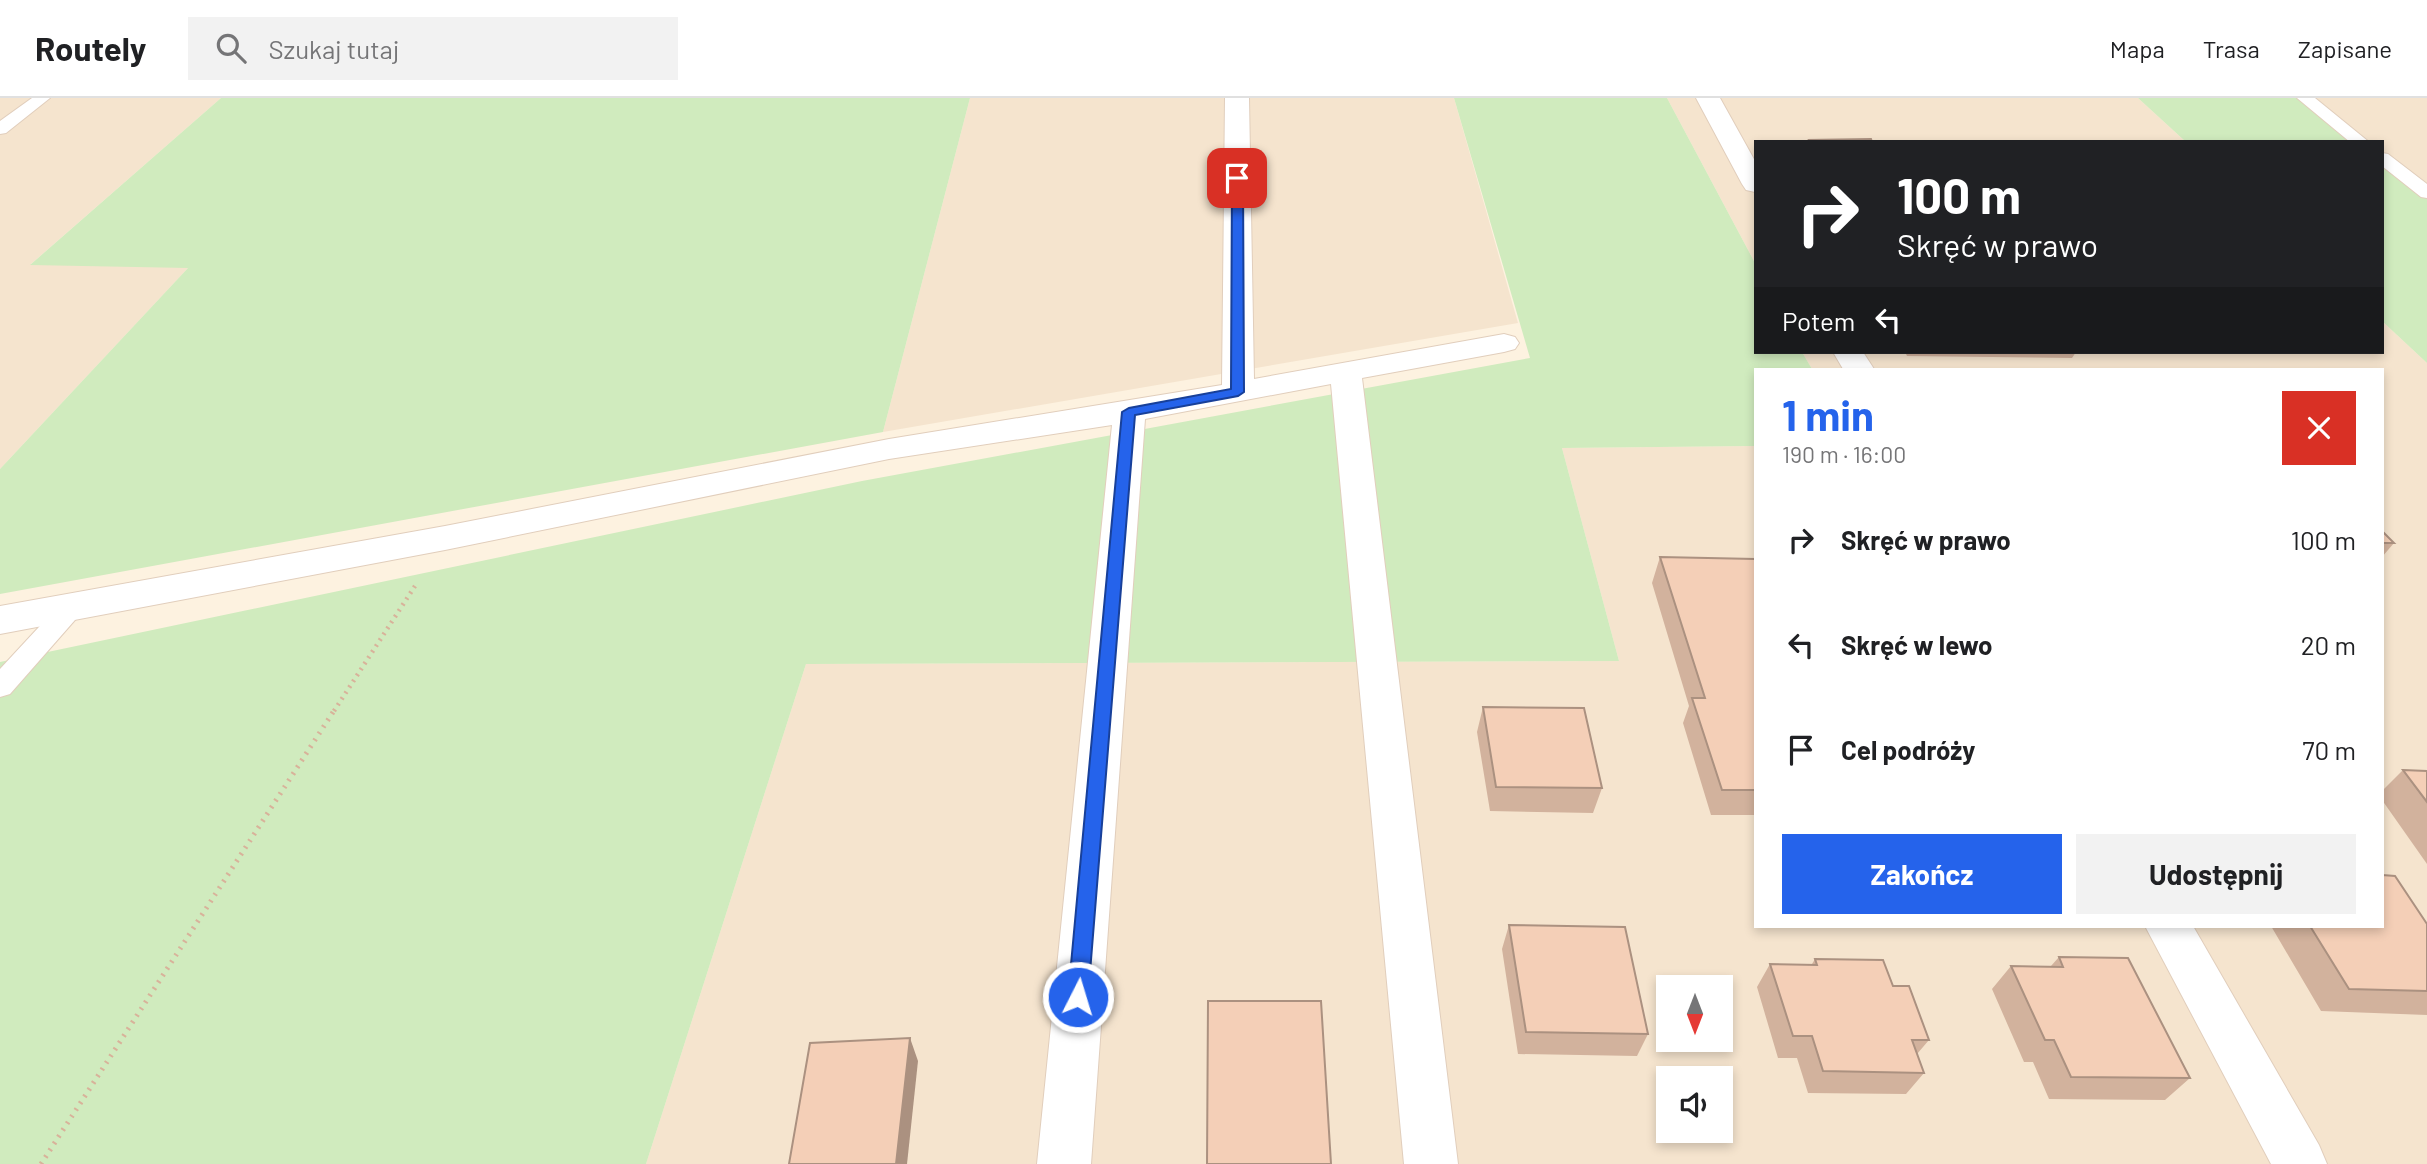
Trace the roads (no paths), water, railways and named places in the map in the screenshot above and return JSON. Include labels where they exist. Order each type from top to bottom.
[{"type":"street","points":[[1237,98],[1238,392]]},
{"type":"street","points":[[1708,98],[1754,182]]},
{"type":"street","points":[[0,620],[445,538],[888,449],[1129,412],[1504,343]]},
{"type":"street","points":[[1346,372],[1431,1164]]},
{"type":"street","points":[[1064,1164],[1129,412]]},
{"type":"street","points":[[2169,928],[2300,1164]]},
{"type":"lane","points":[[0,129],[42,98]]},
{"type":"lane","points":[[2305,98],[2358,140]]},
{"type":"lane","points":[[2384,160],[2427,193]]},
{"type":"lane","points":[[0,687],[73,606]]}]
